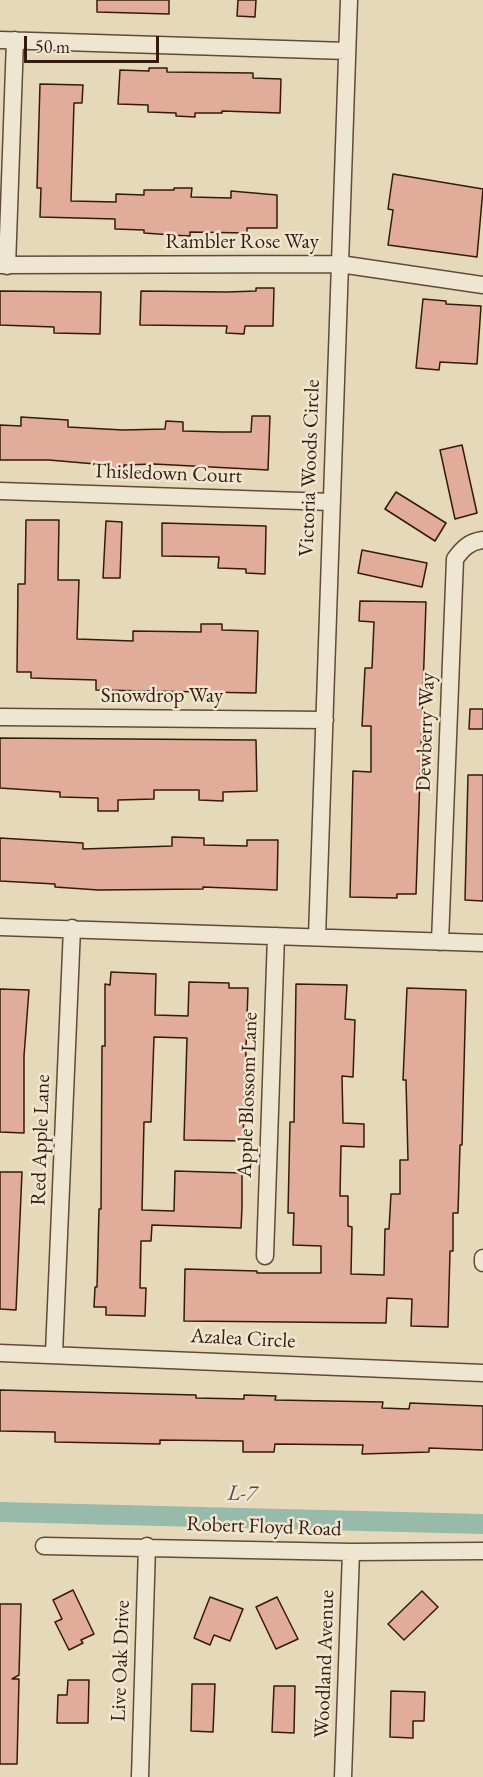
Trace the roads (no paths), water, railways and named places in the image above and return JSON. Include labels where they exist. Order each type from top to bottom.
[{"type":"street","name":"Victoria Woods Circle","points":[[317,937],[349,0]]},
{"type":"street","points":[[4,266],[7,40],[347,51]]},
{"type":"street","name":"Rambler Rose Way","points":[[4,266],[340,264],[483,285]]},
{"type":"street","name":"Thisledown Court","points":[[0,491],[332,502]]},
{"type":"street","name":"Dewberry Way","points":[[440,942],[455,559],[463,548],[474,541],[483,540]]},
{"type":"street","name":"Snowdrop Way","points":[[0,717],[325,720]]},
{"type":"street","points":[[0,927],[483,943]]},
{"type":"street","name":"Red Apple Lane","points":[[54,1353],[72,928]]},
{"type":"street","name":"Apple Blossom Lane","points":[[265,1256],[276,936]]},
{"type":"street","points":[[483,1258],[483,1263]]},
{"type":"street","name":"Azalea Circle","points":[[0,1353],[54,1353],[483,1373]]},
{"type":"street","name":"Robert Floyd Road","points":[[44,1546],[147,1546],[351,1552],[483,1551]]},
{"type":"street","name":"Live Oak Drive","points":[[140,1777],[147,1546]]},
{"type":"street","name":"Woodland Avenue","points":[[343,1777],[351,1552]]},
{"type":"waterway","name":"L-7","points":[[0,1512],[483,1524]]}]
